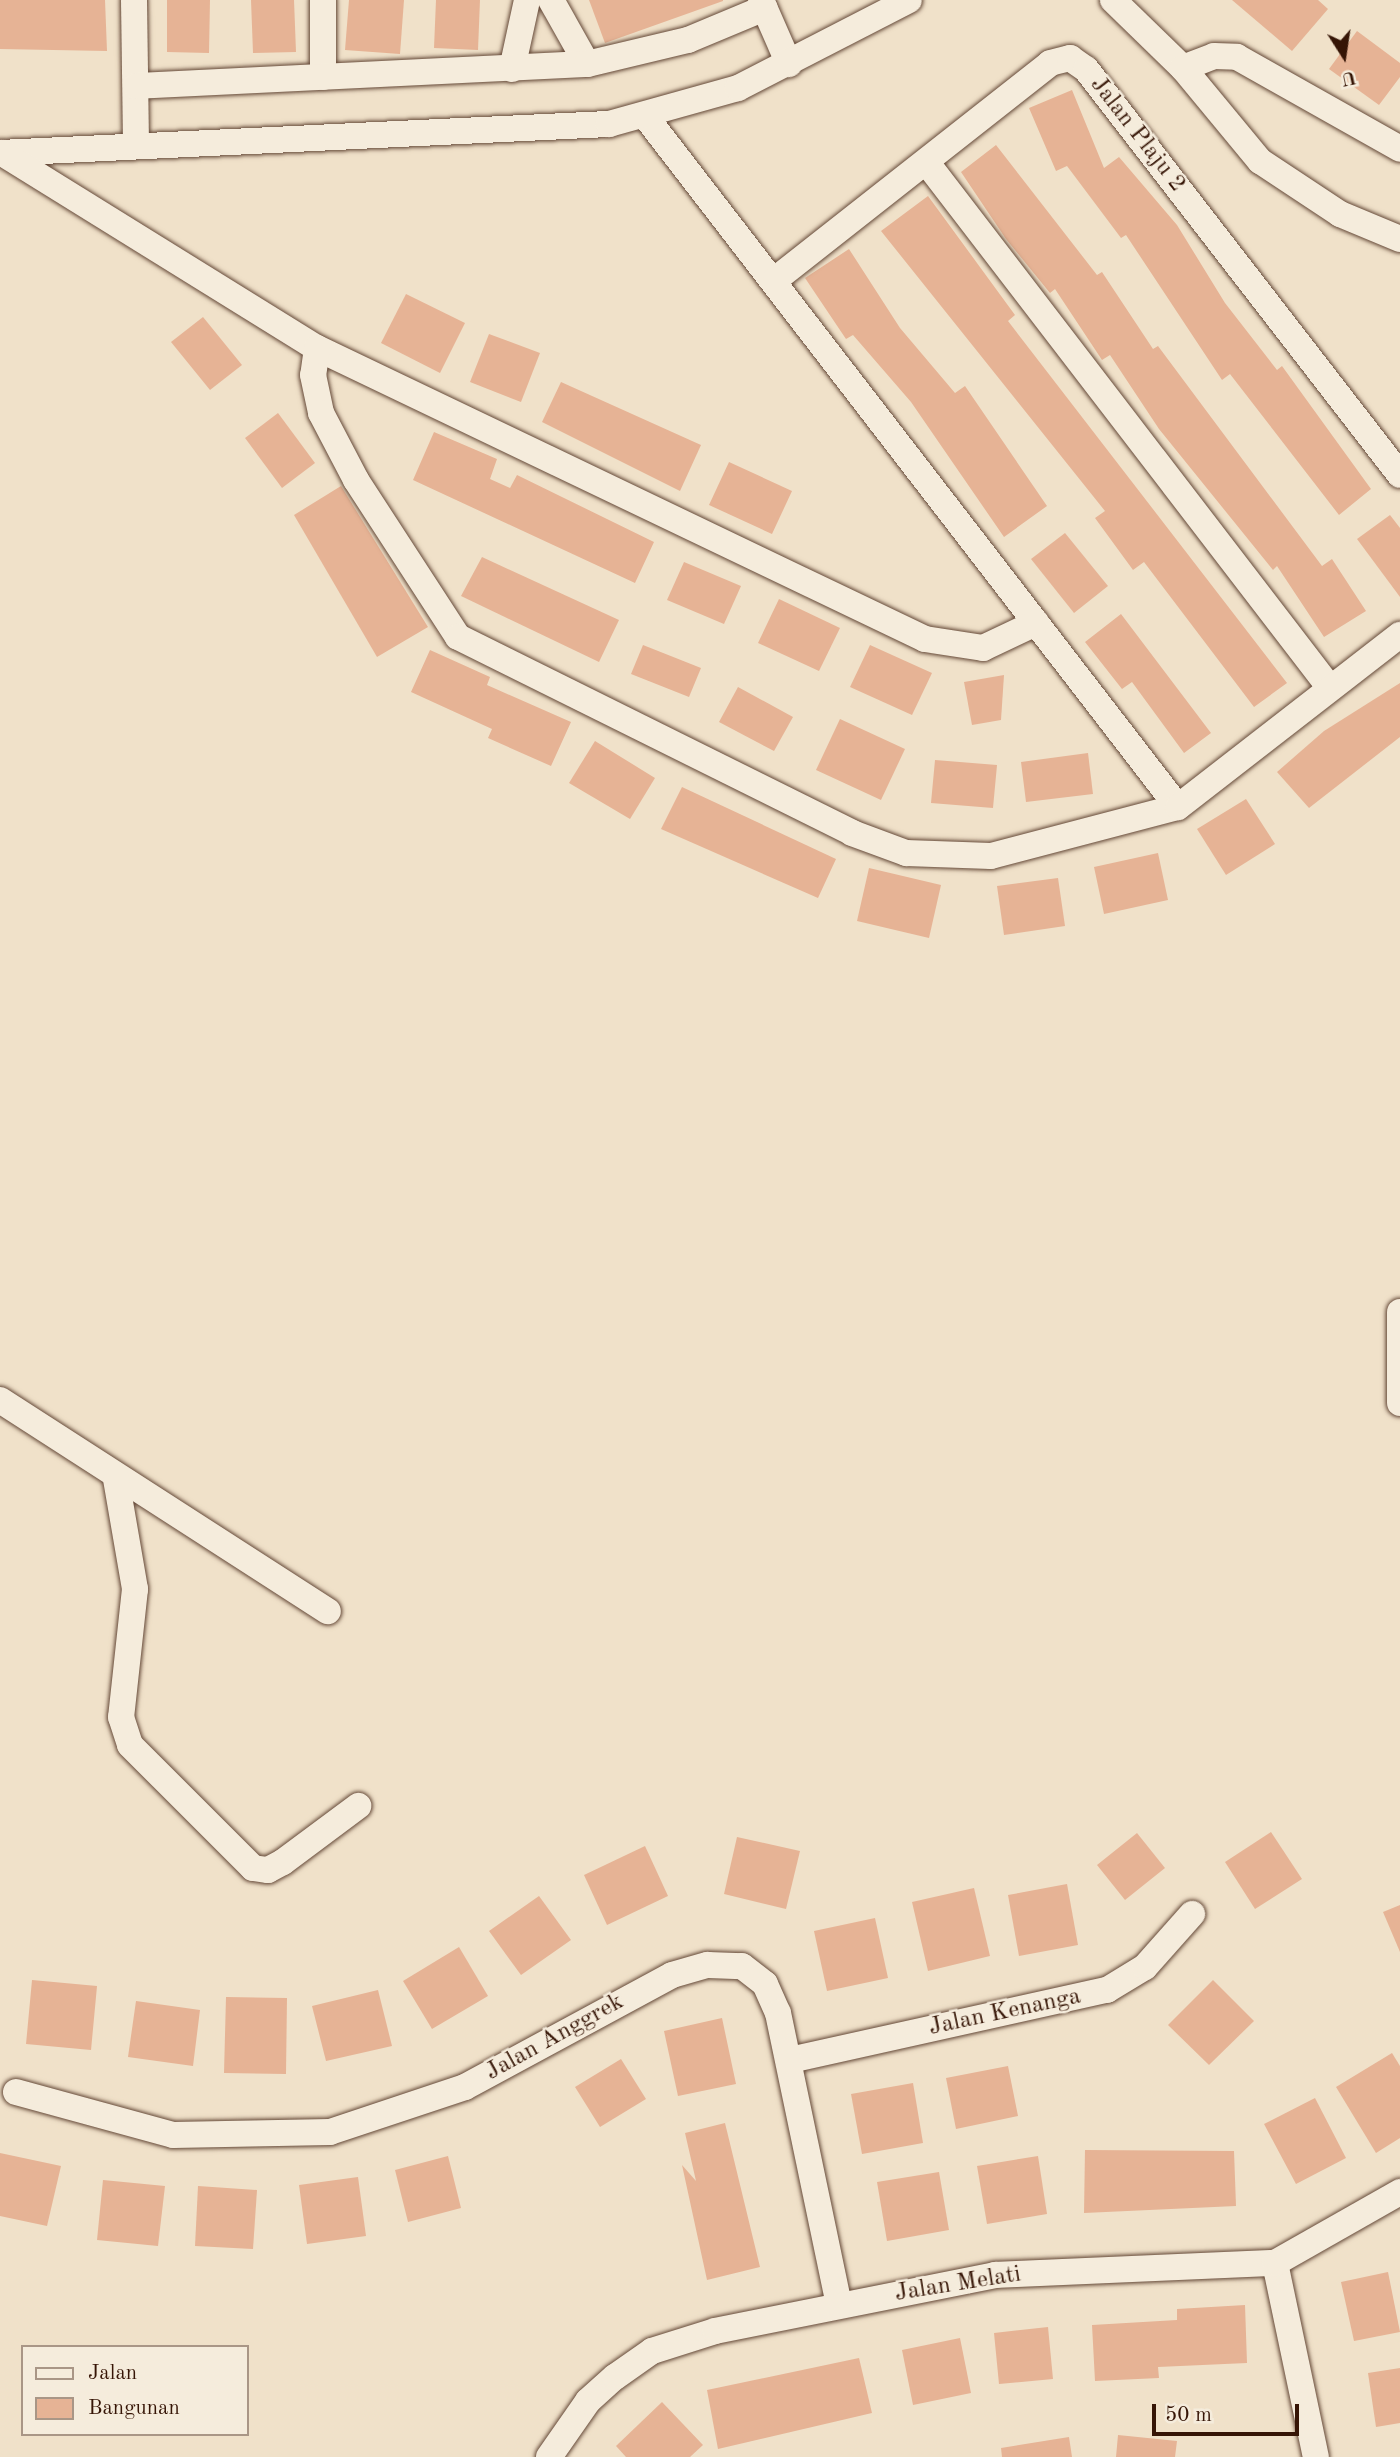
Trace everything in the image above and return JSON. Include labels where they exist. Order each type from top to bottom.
[{"type":"street","points":[[134,0],[136,146]]},
{"type":"street","points":[[323,0],[323,77]]},
{"type":"street","points":[[512,69],[527,0]]},
{"type":"street","points":[[551,0],[587,64]]},
{"type":"street","points":[[1113,0],[1182,68],[1260,161],[1293,187],[1400,239]]},
{"type":"street","points":[[1,153],[476,134],[646,117],[789,64],[905,1]]},
{"type":"street","points":[[136,86],[587,64],[688,40],[763,4],[789,64]]},
{"type":"street","points":[[1182,68],[1214,56],[1237,57],[1400,149]]},
{"type":"street","name":"Jalan Plaju 2","points":[[776,279],[927,163],[1050,63],[1077,61],[1400,475]]},
{"type":"street","points":[[646,117],[776,279],[1178,807]]},
{"type":"street","points":[[1,153],[317,348],[925,639],[983,648],[1036,623]]},
{"type":"street","points":[[927,163],[1330,688]]},
{"type":"street","points":[[317,348],[317,402],[356,480],[444,621],[475,649],[852,833],[906,853],[991,856],[1178,807],[1400,635]]},
{"type":"street","points":[[1400,1312],[1400,1403]]},
{"type":"street","points":[[0,1400],[116,1479],[328,1611]]},
{"type":"street","points":[[116,1479],[135,1589],[121,1717],[130,1745],[253,1868],[268,1870],[283,1862],[358,1806]]},
{"type":"street","name":"Jalan Kenanga","points":[[790,2060],[1107,1990],[1145,1967],[1192,1914]]},
{"type":"street","name":"Jalan Anggrek","points":[[16,2092],[173,2135],[253,2138],[330,2132],[465,2087],[672,1975],[708,1965],[742,1966],[760,1978],[790,2060],[839,2305]]},
{"type":"street","name":"Jalan Melati","points":[[549,2457],[588,2401],[652,2351],[839,2305],[995,2275],[1275,2263],[1400,2192]]},
{"type":"street","points":[[1275,2263],[1316,2457]]},
{"type":"building","points":[[0,0],[105,0],[107,51],[0,49]]},
{"type":"building","points":[[167,0],[210,0],[209,53],[167,52]]},
{"type":"building","points":[[251,0],[294,0],[296,52],[253,53]]},
{"type":"building","points":[[349,0],[404,0],[400,54],[345,50]]},
{"type":"building","points":[[436,0],[480,0],[478,50],[434,48]]},
{"type":"building","points":[[589,0],[723,0],[723,1],[605,43]]},
{"type":"building","points":[[1232,0],[1318,0],[1328,9],[1292,51]]},
{"type":"building","points":[[1357,31],[1400,63],[1400,77],[1379,105],[1329,69]]},
{"type":"building","points":[[1072,90],[1104,168],[1119,157],[1177,225],[1225,303],[1277,370],[1282,366],[1371,489],[1339,515],[1230,374],[1222,380],[1126,235],[1121,238],[1067,166],[1056,171],[1029,108]]},
{"type":"building","points":[[996,145],[1097,275],[1102,272],[1153,349],[1158,346],[1322,566],[1332,559],[1366,611],[1324,637],[1277,566],[1273,570],[1159,429],[1110,355],[1102,360],[1055,289],[1050,293],[1006,239],[961,172]]},
{"type":"building","points":[[928,196],[1015,315],[1008,321],[1287,683],[1254,707],[1144,562],[1133,570],[1095,518],[1105,511],[881,231]]},
{"type":"building","points":[[849,249],[900,328],[955,393],[965,386],[1047,506],[1004,537],[911,402],[853,335],[846,339],[805,278]]},
{"type":"building","points":[[406,294],[465,323],[440,373],[381,343]]},
{"type":"building","points":[[203,317],[242,365],[210,390],[171,342]]},
{"type":"building","points":[[489,334],[540,353],[521,402],[470,382]]},
{"type":"building","points":[[561,382],[701,445],[680,491],[542,422]]},
{"type":"building","points":[[278,413],[315,463],[282,488],[245,438]]},
{"type":"building","points":[[434,432],[497,459],[490,479],[510,488],[517,475],[654,542],[635,583],[413,480]]},
{"type":"building","points":[[729,462],[792,491],[772,534],[709,505]]},
{"type":"building","points":[[341,486],[428,627],[377,657],[294,515]]},
{"type":"building","points":[[1390,515],[1400,528],[1400,597],[1357,539]]},
{"type":"building","points":[[1065,533],[1108,586],[1074,613],[1031,559]]},
{"type":"building","points":[[482,557],[619,620],[599,662],[461,596]]},
{"type":"building","points":[[684,562],[741,586],[724,624],[667,600]]},
{"type":"building","points":[[779,599],[840,628],[819,671],[758,643]]},
{"type":"building","points":[[1121,614],[1211,733],[1184,753],[1132,682],[1122,689],[1085,642]]},
{"type":"building","points":[[643,645],[701,668],[689,697],[631,674]]},
{"type":"building","points":[[870,645],[932,673],[912,715],[850,687]]},
{"type":"building","points":[[430,650],[490,677],[487,685],[571,722],[551,766],[488,738],[492,729],[411,692]]},
{"type":"building","points":[[1004,675],[1001,720],[972,725],[964,682]]},
{"type":"building","points":[[1400,683],[1400,737],[1309,808],[1277,772],[1324,731]]},
{"type":"building","points":[[738,687],[793,717],[774,751],[719,722]]},
{"type":"building","points":[[840,719],[905,749],[881,800],[816,770]]},
{"type":"building","points":[[595,741],[655,778],[630,819],[569,783]]},
{"type":"building","points":[[1088,753],[1093,794],[1026,802],[1021,762]]},
{"type":"building","points":[[935,760],[997,765],[993,808],[931,803]]},
{"type":"building","points":[[682,787],[836,859],[818,898],[661,829]]},
{"type":"building","points":[[1246,799],[1275,844],[1226,875],[1197,829]]},
{"type":"building","points":[[1158,853],[1168,900],[1104,914],[1094,867]]},
{"type":"building","points":[[869,868],[941,885],[929,938],[857,921]]},
{"type":"building","points":[[1058,878],[1065,926],[1004,935],[997,886]]},
{"type":"building","points":[[1271,1832],[1302,1879],[1255,1909],[1225,1862]]},
{"type":"building","points":[[1137,1833],[1165,1868],[1125,1900],[1097,1865]]},
{"type":"building","points":[[737,1837],[800,1851],[786,1909],[724,1894]]},
{"type":"building","points":[[645,1846],[668,1896],[607,1925],[584,1875]]},
{"type":"building","points":[[1067,1884],[1078,1945],[1019,1956],[1008,1895]]},
{"type":"building","points":[[974,1888],[990,1956],[928,1971],[912,1902]]},
{"type":"building","points":[[539,1896],[571,1940],[521,1975],[489,1931]]},
{"type":"building","points":[[1400,1905],[1400,1952],[1383,1912]]},
{"type":"building","points":[[875,1918],[888,1978],[827,1991],[814,1931]]},
{"type":"building","points":[[459,1947],[488,1996],[432,2029],[403,1981]]},
{"type":"building","points":[[32,1980],[97,1986],[91,2050],[26,2044]]},
{"type":"building","points":[[1213,1980],[1254,2021],[1209,2065],[1168,2025]]},
{"type":"building","points":[[378,1990],[392,2046],[326,2061],[312,2006]]},
{"type":"building","points":[[226,1997],[287,1998],[286,2074],[224,2073]]},
{"type":"building","points":[[136,2001],[200,2010],[193,2066],[128,2057]]},
{"type":"building","points":[[722,2018],[736,2084],[678,2096],[664,2031]]},
{"type":"building","points":[[1392,2053],[1400,2066],[1400,2138],[1376,2153],[1336,2087]]},
{"type":"building","points":[[621,2059],[646,2099],[600,2127],[575,2087]]},
{"type":"building","points":[[1008,2066],[1018,2116],[956,2129],[946,2078]]},
{"type":"building","points":[[913,2083],[923,2143],[862,2154],[851,2094]]},
{"type":"building","points":[[1315,2098],[1346,2158],[1296,2184],[1264,2124]]},
{"type":"building","points":[[725,2123],[760,2267],[707,2280],[682,2165],[696,2181],[685,2133]]},
{"type":"building","points":[[1085,2150],[1234,2151],[1236,2206],[1084,2213]]},
{"type":"building","points":[[0,2153],[61,2166],[47,2226],[0,2216]]},
{"type":"building","points":[[448,2156],[461,2208],[408,2222],[395,2170]]},
{"type":"building","points":[[1038,2156],[1047,2214],[987,2224],[977,2166]]},
{"type":"building","points":[[939,2172],[949,2230],[887,2241],[877,2182]]},
{"type":"building","points":[[358,2177],[366,2236],[307,2244],[299,2185]]},
{"type":"building","points":[[103,2180],[165,2186],[158,2246],[97,2240]]},
{"type":"building","points":[[198,2186],[257,2190],[253,2249],[195,2246]]},
{"type":"building","points":[[1388,2272],[1400,2332],[1354,2341],[1341,2282]]},
{"type":"building","points":[[1245,2305],[1247,2363],[1158,2367],[1159,2378],[1095,2381],[1092,2325],[1177,2320],[1177,2309]]},
{"type":"building","points":[[1048,2327],[1053,2379],[999,2384],[994,2333]]},
{"type":"building","points":[[960,2338],[971,2393],[913,2405],[902,2350]]},
{"type":"building","points":[[859,2358],[872,2413],[718,2449],[707,2390]]},
{"type":"building","points":[[1400,2368],[1400,2423],[1376,2427],[1368,2373]]},
{"type":"building","points":[[662,2402],[703,2445],[690,2457],[626,2457],[616,2446]]},
{"type":"building","points":[[1118,2435],[1177,2441],[1175,2457],[1116,2457]]},
{"type":"building","points":[[1069,2437],[1072,2457],[1002,2457],[1001,2448]]}]
